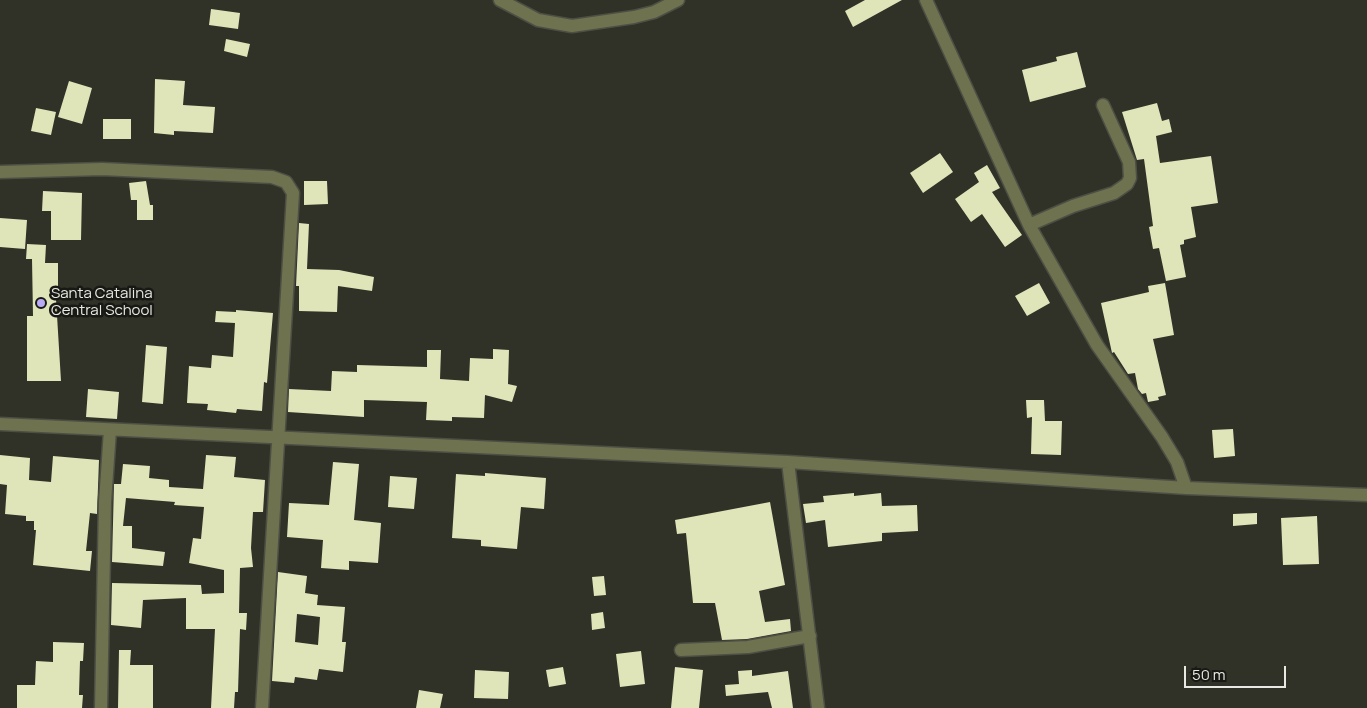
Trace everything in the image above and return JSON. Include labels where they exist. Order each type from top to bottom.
[{"type":"street","points":[[500,0],[538,20],[572,26],[634,17],[654,12],[678,0]]},
{"type":"street","points":[[926,0],[1029,225],[1097,345],[1162,437],[1177,462],[1186,488]]},
{"type":"street","points":[[1029,225],[1073,206],[1114,193],[1127,184],[1130,178],[1129,162],[1103,105]]},
{"type":"street","points":[[0,172],[102,169],[272,177],[286,182],[293,194],[280,437],[262,708]]},
{"type":"street","points":[[0,424],[788,462],[1186,488],[1367,495]]},
{"type":"street","points":[[101,708],[105,502],[110,430]]},
{"type":"street","points":[[788,462],[818,708]]},
{"type":"street","points":[[681,650],[748,647],[810,636]]},
{"type":"building","points":[[865,0],[902,0],[853,27],[845,11]]},
{"type":"building","points":[[211,9],[240,13],[238,29],[209,25]]},
{"type":"building","points":[[226,39],[250,44],[247,57],[224,51]]},
{"type":"building","points":[[1077,52],[1086,87],[1030,102],[1022,70],[1057,61],[1056,57]]},
{"type":"building","points":[[155,79],[185,81],[183,105],[215,107],[213,133],[174,131],[174,135],[154,133]]},
{"type":"building","points":[[69,81],[92,88],[82,124],[58,117]]},
{"type":"building","points":[[1157,103],[1162,121],[1169,119],[1172,132],[1156,136],[1160,163],[1211,156],[1218,203],[1191,207],[1196,237],[1184,240],[1184,244],[1180,245],[1186,277],[1166,281],[1159,248],[1153,249],[1149,227],[1153,226],[1144,159],[1137,160],[1122,112]]},
{"type":"building","points":[[36,108],[56,112],[51,135],[31,131]]},
{"type":"building","points":[[103,119],[131,119],[131,139],[103,139]]},
{"type":"building","points":[[940,153],[953,172],[923,193],[910,173]]},
{"type":"building","points":[[987,165],[1000,188],[992,192],[1022,235],[1005,247],[982,214],[971,222],[955,199],[979,182],[974,173]]},
{"type":"building","points":[[146,181],[150,205],[153,205],[153,220],[137,220],[137,200],[131,200],[129,183]]},
{"type":"building","points":[[304,181],[327,181],[328,204],[304,205]]},
{"type":"building","points":[[43,191],[82,193],[81,240],[51,240],[51,211],[42,211]]},
{"type":"building","points":[[0,218],[27,220],[25,249],[0,247]]},
{"type":"building","points":[[299,223],[309,224],[307,269],[339,270],[374,277],[372,291],[338,286],[337,312],[299,311],[299,286],[296,286]]},
{"type":"building","points":[[27,244],[46,245],[45,263],[58,263],[58,299],[56,299],[61,381],[27,381],[27,316],[33,316],[32,259],[26,259]]},
{"type":"building","points":[[1039,283],[1050,303],[1027,316],[1015,296]]},
{"type":"building","points":[[1165,283],[1174,335],[1153,339],[1166,395],[1158,397],[1159,400],[1148,402],[1146,393],[1142,394],[1138,389],[1135,373],[1128,374],[1114,352],[1112,353],[1101,303],[1149,292],[1148,286]]},
{"type":"building","points":[[236,310],[273,313],[267,383],[264,382],[262,411],[237,409],[236,413],[207,410],[208,404],[187,403],[189,366],[211,368],[212,355],[233,357],[235,323],[215,322],[216,311],[236,312]]},
{"type":"building","points":[[146,345],[167,347],[163,404],[142,402]]},
{"type":"building","points":[[493,349],[509,350],[508,384],[517,386],[512,402],[485,395],[484,418],[452,417],[452,421],[426,420],[427,402],[364,400],[364,417],[288,412],[289,389],[331,391],[332,371],[357,372],[357,365],[427,367],[427,350],[441,350],[440,379],[469,381],[470,358],[493,359]]},
{"type":"building","points":[[88,389],[119,392],[117,419],[86,417]]},
{"type":"building","points":[[1026,400],[1044,400],[1045,421],[1062,421],[1061,455],[1031,454],[1032,417],[1027,418]]},
{"type":"building","points":[[1233,429],[1235,456],[1214,458],[1212,430]]},
{"type":"building","points":[[0,455],[30,458],[29,480],[51,482],[53,456],[99,460],[97,514],[90,513],[86,551],[92,551],[90,571],[33,565],[36,530],[34,530],[34,521],[26,521],[26,516],[5,514],[7,485],[0,484]]},
{"type":"building","points":[[206,455],[236,457],[234,477],[265,480],[263,512],[253,512],[251,548],[253,567],[240,568],[239,613],[247,613],[246,630],[240,629],[238,692],[235,692],[234,708],[211,708],[215,629],[186,629],[186,598],[143,600],[141,628],[111,625],[112,583],[201,585],[202,594],[224,593],[224,570],[189,563],[193,538],[201,539],[204,507],[174,505],[175,502],[126,498],[123,526],[132,526],[132,548],[165,552],[163,566],[112,562],[114,484],[121,484],[123,464],[150,466],[149,478],[169,480],[169,487],[203,489]]},
{"type":"building","points":[[333,462],[359,464],[354,520],[381,523],[378,563],[349,561],[349,570],[321,568],[323,540],[287,537],[289,503],[329,505]]},
{"type":"building","points":[[485,473],[546,478],[544,509],[521,507],[517,549],[481,546],[481,540],[452,538],[456,474],[485,476]]},
{"type":"building","points":[[390,476],[417,478],[414,509],[388,507]]},
{"type":"building","points":[[854,493],[854,496],[881,493],[882,506],[917,505],[918,531],[882,533],[882,541],[828,547],[825,520],[806,523],[803,504],[824,502],[823,496]]},
{"type":"building","points":[[770,502],[785,585],[759,591],[765,622],[790,619],[791,631],[747,639],[722,640],[715,603],[693,603],[686,533],[677,534],[675,520]]},
{"type":"building","points":[[1257,513],[1257,524],[1233,526],[1233,514]]},
{"type":"building","points":[[1317,516],[1319,564],[1283,565],[1281,518]]},
{"type":"building","points":[[278,572],[307,576],[305,593],[318,595],[317,605],[345,607],[342,642],[346,642],[343,672],[319,669],[317,680],[295,677],[294,683],[272,681]],"holes":[[[297,614],[320,617],[318,645],[295,642]]]},
{"type":"building","points":[[604,576],[606,595],[594,596],[592,577]]},
{"type":"building","points":[[603,612],[605,628],[592,630],[591,614]]},
{"type":"building","points":[[53,642],[84,643],[83,661],[80,661],[79,695],[83,695],[82,708],[17,708],[17,685],[35,685],[36,661],[53,662]]},
{"type":"building","points":[[119,650],[131,650],[130,665],[153,665],[153,708],[118,708]]},
{"type":"building","points":[[641,651],[645,684],[620,687],[616,654]]},
{"type":"building","points":[[563,667],[566,684],[549,687],[546,670]]},
{"type":"building","points":[[675,667],[703,670],[699,708],[671,708]]},
{"type":"building","points":[[475,670],[509,672],[508,699],[474,698]]},
{"type":"building","points":[[752,670],[752,676],[788,671],[793,708],[772,708],[768,692],[726,696],[725,685],[739,684],[738,671]]},
{"type":"building","points":[[419,690],[443,694],[440,708],[416,708]]},
{"type":"place","name":"Santa Catalina Central School","points":[[41,303]]}]
